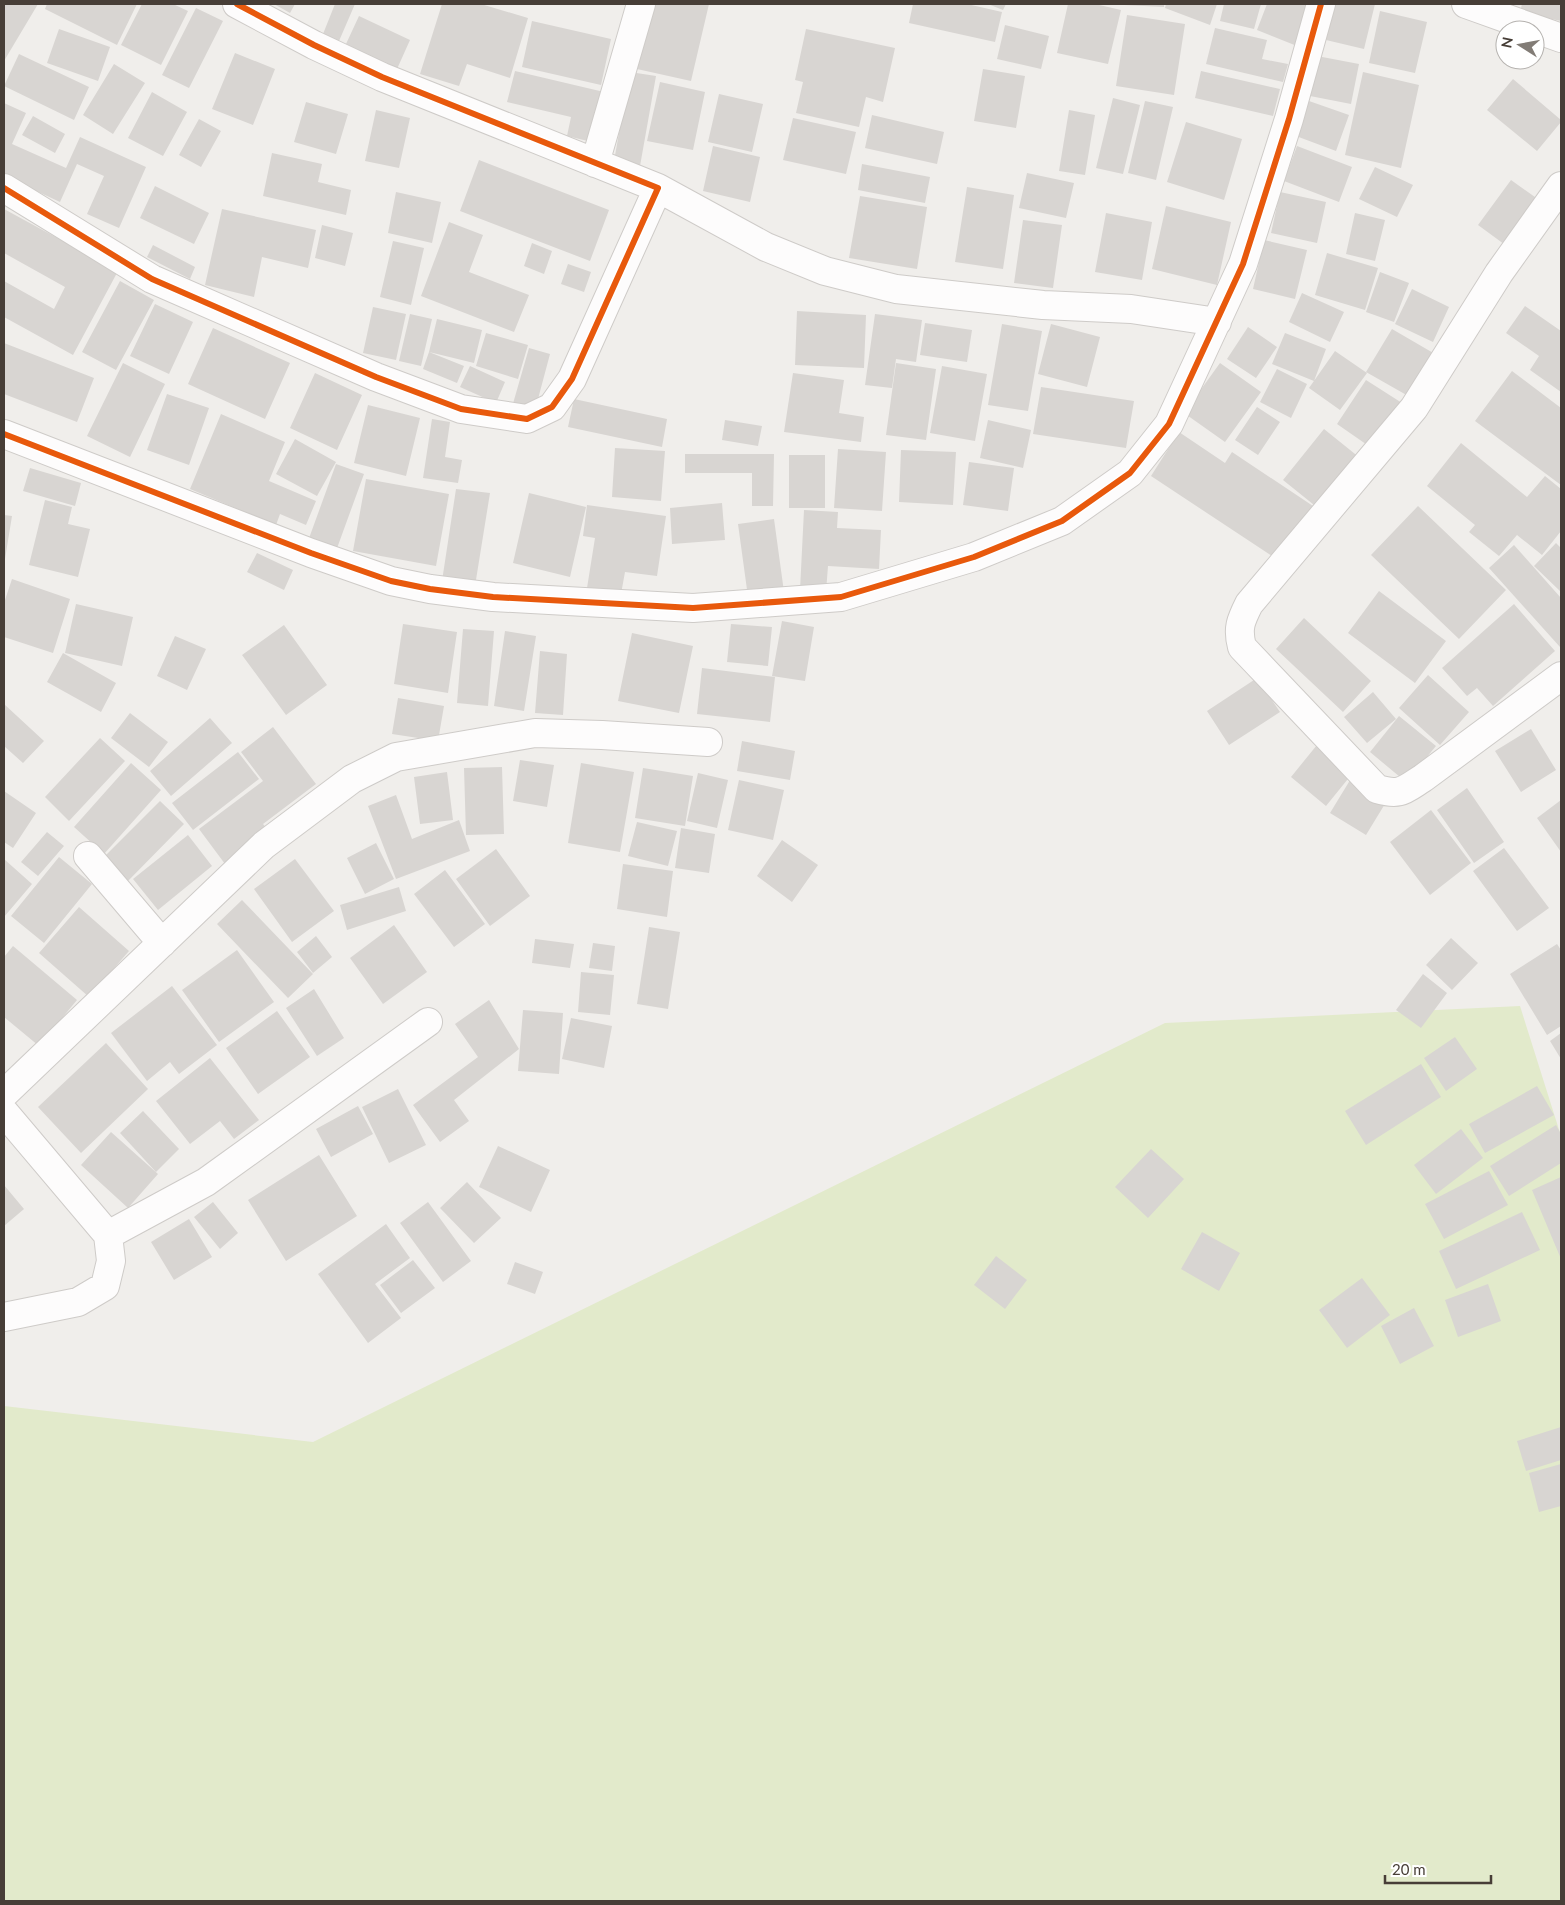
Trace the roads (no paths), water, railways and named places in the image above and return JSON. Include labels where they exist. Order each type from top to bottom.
[{"type":"street","points":[[237,4],[314,46],[382,77],[658,188],[766,248],[825,271],[896,289],[1043,305],[1131,309],[1217,322]]},
{"type":"street","points":[[595,163],[642,4]]},
{"type":"street","points":[[4,434],[320,556],[391,581],[430,590],[493,597],[693,608],[841,597],[974,557],[1062,521],[1130,473],[1168,424],[1243,264],[1289,118],[1321,4]]},
{"type":"street","points":[[1466,4],[1561,38]]},
{"type":"street","points":[[1561,186],[1499,273],[1414,408],[1249,604],[1241,619],[1238,634],[1242,647],[1377,789],[1389,792],[1401,792],[1423,778],[1561,676]]},
{"type":"street","points":[[4,188],[152,278],[331,358],[461,409],[527,419],[552,407],[572,379],[658,188]]},
{"type":"street","points":[[4,1094],[264,845],[352,779],[396,757],[535,733],[708,742]]},
{"type":"street","points":[[88,856],[162,942]]},
{"type":"street","points":[[108,1235],[206,1182],[428,1022]]},
{"type":"street","points":[[4,1112],[108,1235],[111,1261],[105,1286],[78,1302],[4,1317]]}]
